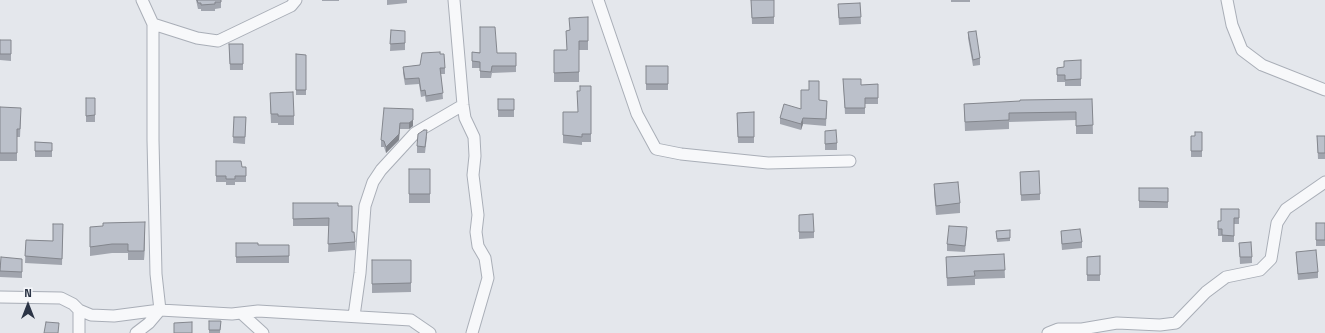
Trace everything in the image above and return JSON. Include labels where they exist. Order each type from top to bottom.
[{"type":"street","points":[[136,333],[149,323],[160,310],[156,274],[153,140],[153,24],[142,0]]},
{"type":"street","points":[[153,24],[197,38],[218,41],[290,6],[296,0]]},
{"type":"street","points":[[454,0],[463,105],[465,118],[474,137],[474,174],[478,215],[476,232],[478,246],[485,258],[488,278],[472,333]]},
{"type":"street","points":[[598,0],[638,114],[656,149],[681,154],[768,163],[850,161]]},
{"type":"street","points":[[1227,0],[1232,25],[1242,50],[1262,65],[1325,90]]},
{"type":"street","points":[[354,316],[360,273],[366,206],[373,182],[381,170],[415,133],[463,105]]},
{"type":"street","points":[[1048,333],[1058,329],[1082,329],[1117,323],[1160,325],[1176,323],[1206,292],[1226,277],[1260,270],[1271,259],[1277,223],[1286,209],[1325,182]]},
{"type":"street","points":[[0,297],[61,298],[73,304],[78,310],[91,315],[114,316],[160,310],[232,314],[258,311],[411,320],[430,333]]},
{"type":"street","points":[[78,310],[79,333]]},
{"type":"street","points":[[241,313],[263,333]]},
{"type":"building","points":[[197,0],[221,0],[221,2],[201,5],[201,3],[198,3]]},
{"type":"building","points":[[751,0],[774,0],[774,17],[752,18]]},
{"type":"building","points":[[860,3],[861,17],[839,18],[838,4]]},
{"type":"building","points":[[588,17],[588,41],[579,41],[579,72],[554,73],[554,50],[567,50],[566,31],[570,30],[569,18]]},
{"type":"building","points":[[480,27],[495,27],[497,53],[516,53],[516,66],[492,66],[491,72],[480,71],[480,62],[472,61],[472,52],[480,53]]},
{"type":"building","points":[[391,30],[405,31],[405,43],[390,44]]},
{"type":"building","points":[[976,31],[980,58],[973,60],[968,32]]},
{"type":"building","points":[[0,40],[11,40],[11,54],[0,54]]},
{"type":"building","points":[[229,44],[243,44],[243,64],[230,64]]},
{"type":"building","points":[[440,52],[440,54],[444,54],[445,68],[440,68],[443,93],[426,96],[425,90],[421,91],[419,78],[405,79],[403,67],[420,65],[422,53]]},
{"type":"building","points":[[296,54],[306,55],[306,90],[296,90]]},
{"type":"building","points":[[1081,60],[1081,79],[1065,80],[1065,75],[1057,75],[1057,68],[1064,67],[1064,61]]},
{"type":"building","points":[[646,66],[668,66],[668,84],[646,84]]},
{"type":"building","points":[[843,79],[861,79],[861,85],[878,84],[878,98],[865,98],[865,108],[845,108]]},
{"type":"building","points":[[809,81],[819,81],[819,100],[827,101],[826,119],[803,118],[801,124],[780,118],[784,104],[801,109],[801,90],[809,90]]},
{"type":"building","points":[[580,86],[591,86],[591,134],[582,134],[582,137],[563,135],[563,112],[578,112],[577,91],[580,91]]},
{"type":"building","points":[[293,92],[294,116],[278,116],[278,114],[271,114],[270,93]]},
{"type":"building","points":[[86,98],[95,98],[95,115],[86,116]]},
{"type":"building","points":[[498,99],[514,99],[514,110],[498,110]]},
{"type":"building","points":[[1092,99],[1093,125],[1076,126],[1076,112],[1009,113],[1009,120],[965,122],[964,104],[1020,100]]},
{"type":"building","points":[[0,107],[21,108],[20,129],[17,129],[17,153],[0,153]]},
{"type":"building","points":[[384,108],[413,109],[413,120],[409,123],[400,123],[399,134],[386,147],[384,141],[381,140]]},
{"type":"building","points":[[754,112],[754,137],[738,137],[737,113]]},
{"type":"building","points":[[234,117],[246,117],[245,137],[233,137]]},
{"type":"building","points":[[424,130],[427,130],[425,147],[417,146],[418,134]]},
{"type":"building","points":[[836,130],[837,143],[825,144],[825,131]]},
{"type":"building","points":[[1195,132],[1202,132],[1202,151],[1191,151],[1191,136],[1195,136]]},
{"type":"building","points":[[1317,136],[1325,136],[1325,153],[1318,153]]},
{"type":"building","points":[[35,142],[52,143],[52,151],[35,151]]},
{"type":"building","points":[[216,161],[241,161],[242,167],[246,167],[246,176],[235,176],[235,179],[226,179],[226,176],[216,176]]},
{"type":"building","points":[[409,169],[430,169],[430,194],[409,194]]},
{"type":"building","points":[[1039,171],[1040,194],[1021,195],[1020,172]]},
{"type":"building","points":[[958,182],[960,203],[936,206],[934,184]]},
{"type":"building","points":[[1139,188],[1168,188],[1168,202],[1139,201]]},
{"type":"building","points":[[293,203],[338,203],[338,206],[352,206],[352,232],[354,232],[355,242],[328,244],[329,218],[293,219]]},
{"type":"building","points":[[1221,209],[1239,209],[1239,218],[1234,218],[1234,236],[1222,235],[1222,229],[1218,229],[1218,221],[1221,221]]},
{"type":"building","points":[[813,214],[814,232],[799,232],[799,215]]},
{"type":"building","points":[[145,222],[144,251],[128,251],[128,244],[112,244],[90,247],[90,227],[103,226],[103,223]]},
{"type":"building","points":[[1316,223],[1325,223],[1325,240],[1316,240]]},
{"type":"building","points":[[53,224],[63,224],[62,259],[25,256],[26,240],[53,241]]},
{"type":"building","points":[[949,226],[967,227],[965,246],[947,244]]},
{"type":"building","points":[[1080,229],[1082,242],[1062,244],[1061,231]]},
{"type":"building","points":[[1010,230],[1010,238],[997,239],[996,231]]},
{"type":"building","points":[[1251,242],[1252,257],[1240,257],[1239,243]]},
{"type":"building","points":[[236,243],[289,245],[289,256],[236,257]]},
{"type":"building","points":[[1316,250],[1318,272],[1298,274],[1296,252]]},
{"type":"building","points":[[1004,254],[1005,270],[974,271],[975,276],[947,278],[946,257]]},
{"type":"building","points":[[1100,256],[1100,275],[1087,275],[1087,257]]},
{"type":"building","points":[[1,257],[22,259],[22,272],[0,271]]},
{"type":"building","points":[[372,260],[411,260],[411,283],[372,284]]},
{"type":"building","points":[[209,321],[221,321],[220,330],[209,330]]},
{"type":"building","points":[[46,322],[59,323],[58,333],[44,333]]},
{"type":"building","points":[[192,322],[192,333],[174,333],[174,323]]}]
